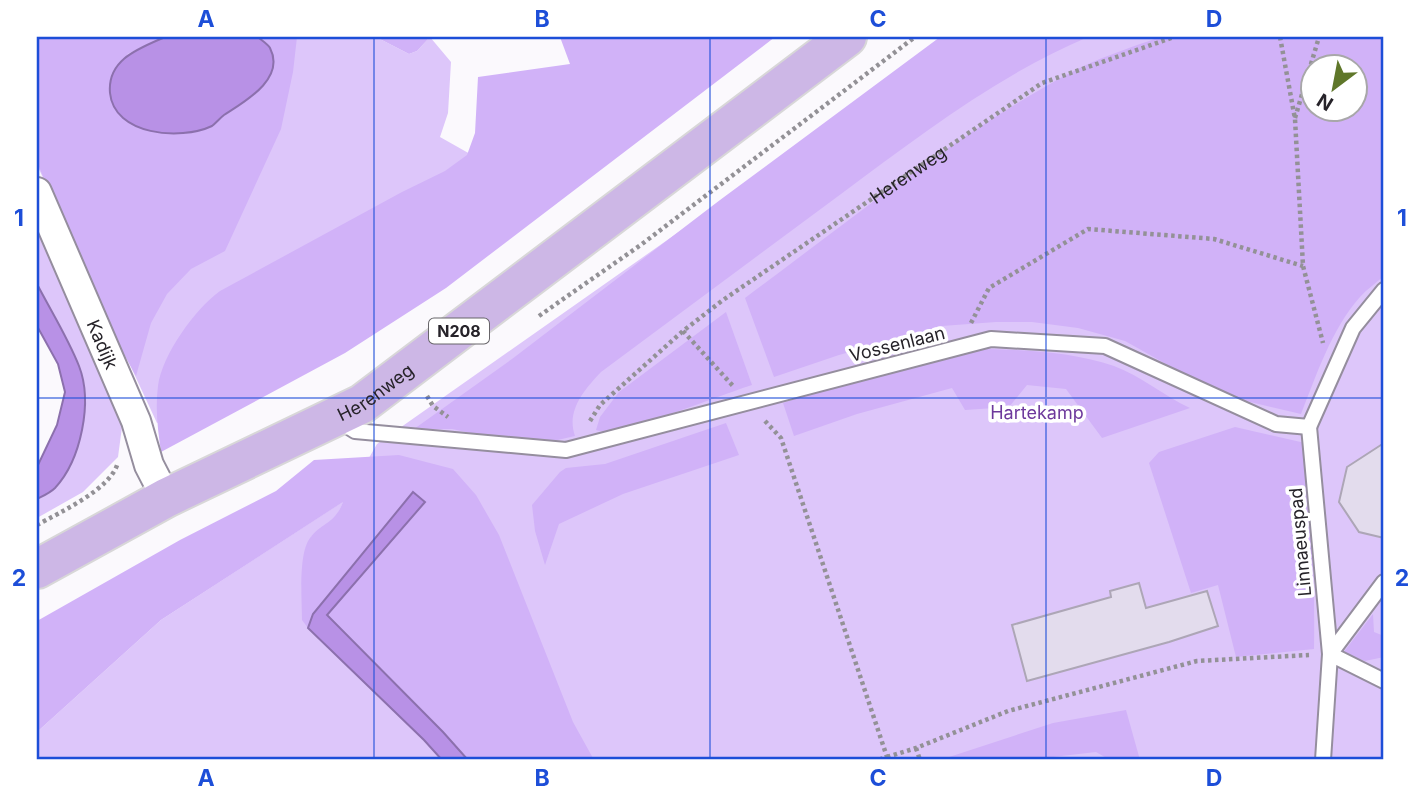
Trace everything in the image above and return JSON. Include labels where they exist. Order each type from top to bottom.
[{"type":"main road","name":"Herenweg","points":[[37,569],[166,498],[362,404],[847,37]]},
{"type":"street","name":"Kadijk","points":[[37,192],[136,421],[149,466],[166,498]]},
{"type":"lane","points":[[1309,427],[1353,328],[1384,290]]},
{"type":"lane","name":"Vossenlaan","points":[[332,417],[355,431],[566,450],[991,339],[1105,346],[1276,424],[1309,427]]},
{"type":"lane","name":"Linnaeuspad","points":[[1309,427],[1330,654],[1322,760]]},
{"type":"lane","points":[[1384,582],[1330,654],[1384,681]]},
{"type":"path","points":[[529,323],[642,244],[915,37]]},
{"type":"path","name":"Herenweg","points":[[584,445],[592,415],[600,405],[683,331],[723,300],[1042,83],[1174,37]]},
{"type":"path","points":[[1280,37],[1295,119],[1303,266],[1331,377]]},
{"type":"path","points":[[1295,119],[1319,37]]},
{"type":"path","points":[[957,348],[989,288],[1088,229],[1214,239],[1303,266]]},
{"type":"path","points":[[683,331],[780,438],[887,757]]},
{"type":"path","points":[[37,525],[86,497],[116,471],[124,435],[136,421]]},
{"type":"path","points":[[877,760],[916,748],[1008,711],[1197,661],[1330,654]]},
{"type":"path","points":[[916,748],[919,760]]},
{"type":"green space","points":[[37,37],[376,37],[409,54],[417,51],[430,37],[451,62],[448,113],[440,137],[557,203],[290,374],[157,423],[37,165]]},
{"type":"green space","name":"Hartekamp","points":[[960,37],[1384,37],[1384,760],[445,760],[433,750],[442,760],[42,760],[37,754],[37,732],[161,620],[344,501],[377,444],[683,229],[884,95]],"holes":[[[344,501],[302,620],[311,537],[335,519]]]},
{"type":"green space","points":[[37,221],[124,412],[118,457],[83,492],[37,518],[37,499],[54,489],[68,469],[78,445],[80,368],[37,284]]},
{"type":"shaded area","points":[[37,37],[165,37],[127,54],[213,125],[244,103],[270,47],[258,37],[297,37],[281,129],[225,251],[191,269],[167,294],[151,323],[136,376],[100,311],[37,162]]},
{"type":"shaded area","points":[[165,37],[258,37],[270,48],[272,70],[268,79],[252,96],[212,126],[183,133],[150,131],[123,118],[114,107],[110,81],[119,63],[127,56]]},
{"type":"shaded area","points":[[376,37],[430,37],[417,51],[409,54]]},
{"type":"shaded area","points":[[560,37],[775,37],[446,288],[345,353],[161,452],[157,403],[161,374],[173,347],[200,309],[220,291],[445,171],[467,155],[475,133],[478,77],[570,64]]},
{"type":"shaded area","points":[[940,37],[1088,37],[1022,69],[960,108],[601,372],[578,401],[573,418],[575,436],[540,444],[504,440],[452,429],[414,429],[512,359]]},
{"type":"shaded area","points":[[1160,37],[1384,37],[1384,276],[1360,297],[1341,324],[1301,414],[1246,401],[1193,379],[1125,341],[1078,328],[1032,322],[942,326],[839,355],[774,377],[745,298],[942,152],[1024,99],[1077,69]]},
{"type":"shaded area","points":[[37,284],[75,356],[85,396],[82,430],[72,462],[55,488],[37,499],[37,467],[57,425],[65,392],[58,364],[37,326]]},
{"type":"shaded area","points":[[726,312],[752,385],[647,421],[607,431],[596,430],[600,417],[619,392]]},
{"type":"shaded area","points":[[957,348],[1036,351],[1095,360],[1124,370],[1190,408],[1102,438],[1066,389],[1027,385],[1009,407],[965,410],[952,388],[857,414],[794,436],[783,403]]},
{"type":"shaded area","points":[[726,423],[739,455],[623,494],[559,524],[545,565],[535,531],[532,505],[560,472],[566,468],[605,464]]},
{"type":"shaded area","points":[[1235,427],[1305,443],[1310,494],[1314,649],[1236,657],[1218,585],[1191,593],[1149,463],[1159,452]]},
{"type":"shaded area","points":[[399,455],[453,469],[476,495],[499,535],[573,722],[594,760],[468,760],[327,615],[425,503],[413,492],[314,614],[308,628],[302,620],[302,566],[306,545],[314,533],[336,515],[343,502],[161,620],[37,732],[37,621],[180,540],[276,491],[314,460]]},
{"type":"shaded area","points":[[413,492],[425,502],[327,615],[468,760],[442,760],[308,628],[313,614]]},
{"type":"shaded area","points":[[1373,614],[1374,632],[1384,636],[1384,657],[1365,661],[1343,653]]},
{"type":"shaded area","points":[[1126,710],[1140,760],[1110,760],[1096,752],[1053,757],[1049,760],[940,760],[1053,723]]},
{"type":"building","points":[[1384,443],[1384,538],[1359,532],[1339,502],[1347,467]]},
{"type":"building","points":[[1139,583],[1146,608],[1207,591],[1218,626],[1027,681],[1012,625],[1111,597],[1110,591]]}]
